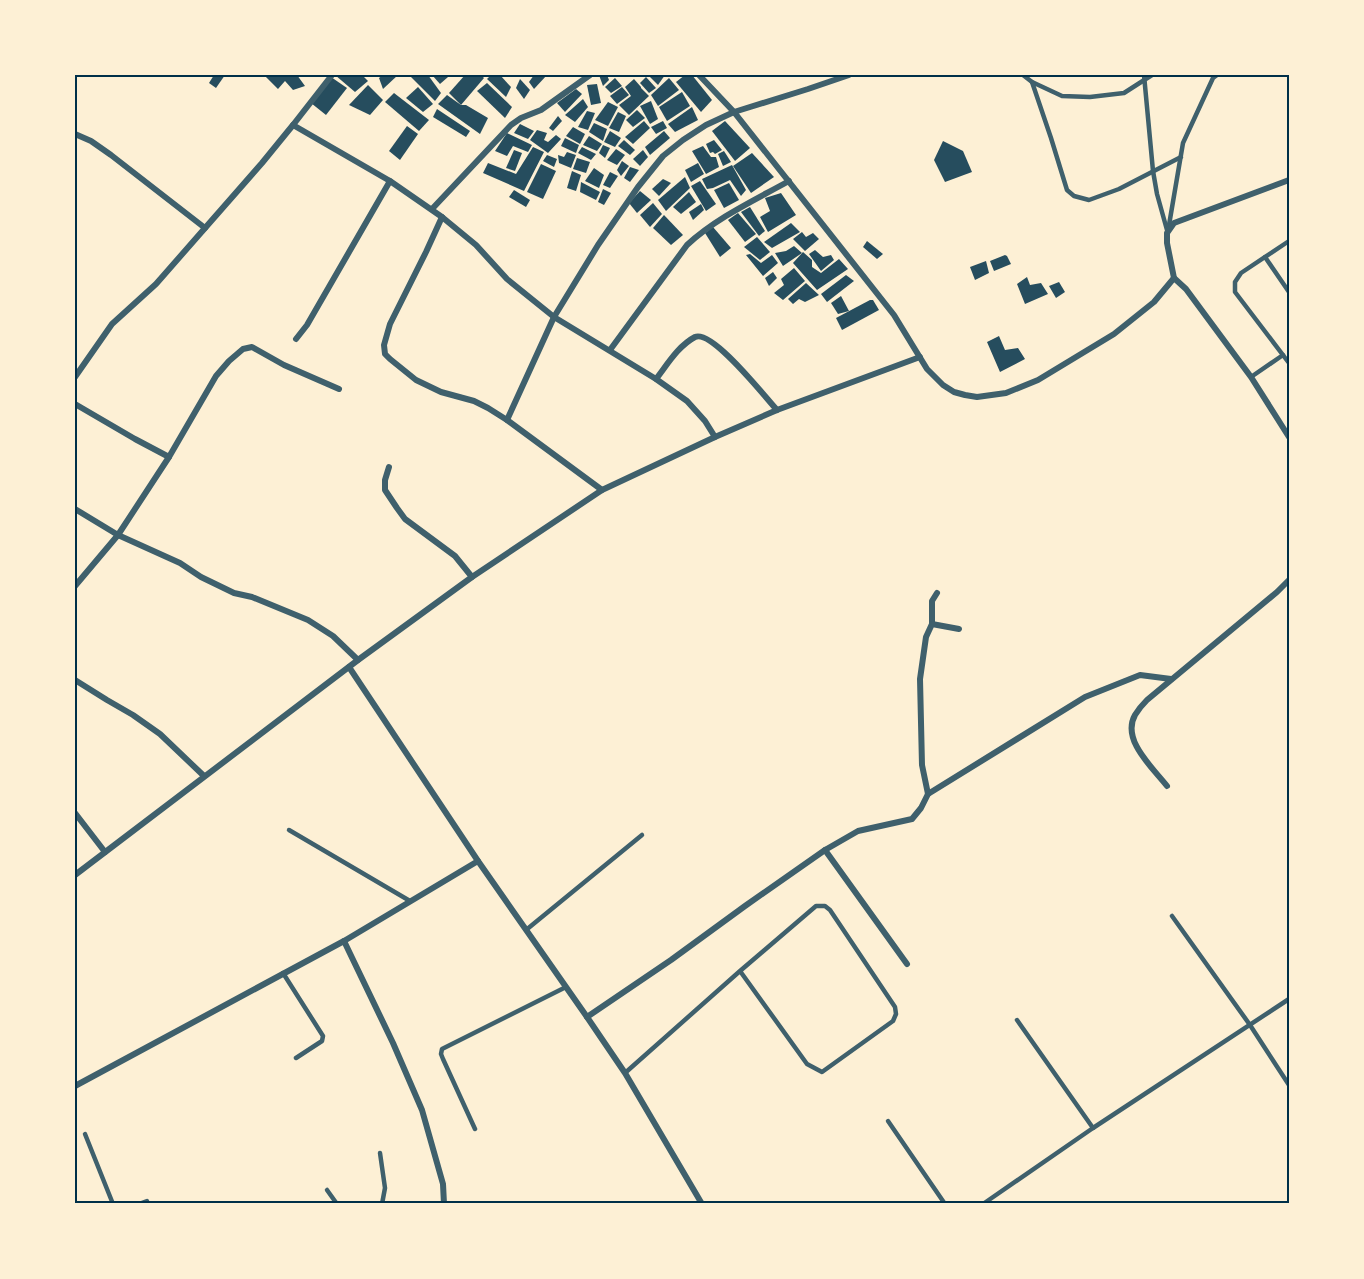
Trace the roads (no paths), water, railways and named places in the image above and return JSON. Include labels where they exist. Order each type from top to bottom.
[{"type":"street","points":[[75,377],[112,324],[156,284],[262,163],[332,75]]},
{"type":"street","points":[[432,209],[511,126],[521,118],[541,110],[590,75]]},
{"type":"street","points":[[699,75],[734,112],[894,315],[932,375],[954,392],[977,397],[1006,393],[1038,380],[1114,334],[1154,302],[1174,278]]},
{"type":"street","points":[[507,420],[555,317],[598,245],[638,187],[663,156],[706,125],[734,112],[849,75]]},
{"type":"street","points":[[293,125],[390,181],[432,209],[476,245],[507,279],[555,317],[656,379],[687,401],[705,421],[715,437]]},
{"type":"street","points":[[75,134],[91,141],[111,155],[205,228]]},
{"type":"street","points":[[1289,180],[1174,223],[1167,233],[1174,278],[1186,289],[1251,377],[1289,437]]},
{"type":"street","points":[[296,339],[313,315],[390,181]]},
{"type":"street","points":[[610,350],[687,245],[718,220],[789,181]]},
{"type":"street","points":[[442,217],[390,324],[384,345],[386,354],[416,380],[441,392],[474,401],[507,420],[602,490]]},
{"type":"street","points":[[656,379],[679,350],[696,336],[700,336],[728,355],[777,410]]},
{"type":"street","points":[[75,586],[118,535],[170,457],[216,376],[243,349],[252,347],[284,365],[339,389]]},
{"type":"street","points":[[75,875],[358,660],[472,577],[602,490],[777,410],[920,357]]},
{"type":"street","points":[[75,404],[170,457]]},
{"type":"street","points":[[389,467],[385,490],[405,519],[455,556],[472,577]]},
{"type":"street","points":[[75,509],[118,535],[180,563],[201,577],[234,593],[252,597],[308,620],[333,636],[358,660]]},
{"type":"street","points":[[1167,786],[1136,747],[1132,732],[1134,717],[1147,700],[1289,580]]},
{"type":"street","points":[[928,794],[922,765],[920,679],[926,637],[932,624],[932,601],[937,592]]},
{"type":"street","points":[[932,624],[959,629]]},
{"type":"street","points":[[350,667],[478,861],[625,1073],[702,1204]]},
{"type":"street","points":[[587,1017],[825,850],[858,831],[912,819],[928,794],[1085,697],[1140,675],[1171,679]]},
{"type":"street","points":[[75,681],[133,715],[160,734],[204,776]]},
{"type":"street","points":[[75,813],[105,852]]},
{"type":"street","points":[[825,850],[907,964]]},
{"type":"street","points":[[75,1086],[344,940],[478,861]]},
{"type":"street","points":[[344,940],[422,1110],[443,1184],[444,1204]]},
{"type":"lane","points":[[1023,75],[1032,82],[1062,96],[1090,98],[1124,93],[1144,77],[1152,75]]},
{"type":"lane","points":[[1167,233],[1184,143],[1213,78],[1217,75]]},
{"type":"lane","points":[[1144,77],[1157,194],[1167,233]]},
{"type":"lane","points":[[1032,82],[1067,190],[1074,196],[1089,200],[1119,189],[1181,157]]},
{"type":"lane","points":[[1289,241],[1240,273],[1235,282],[1235,292],[1289,363]]},
{"type":"lane","points":[[1265,257],[1289,292]]},
{"type":"lane","points":[[1251,377],[1283,356]]},
{"type":"lane","points":[[289,830],[410,901]]},
{"type":"lane","points":[[526,930],[642,835]]},
{"type":"lane","points":[[625,1073],[740,971],[816,906],[825,906],[830,910],[895,1007],[896,1014],[893,1021],[822,1072],[807,1064],[740,971]]},
{"type":"lane","points":[[1172,916],[1250,1025],[1289,1085]]},
{"type":"lane","points":[[283,974],[323,1036],[322,1041],[296,1058]]},
{"type":"lane","points":[[475,1129],[443,1059],[442,1049],[566,987]]},
{"type":"lane","points":[[983,1204],[1093,1128],[1289,999]]},
{"type":"lane","points":[[1017,1020],[1093,1128]]},
{"type":"lane","points":[[888,1122],[945,1204]]},
{"type":"lane","points":[[85,1134],[112,1204]]},
{"type":"lane","points":[[380,1153],[385,1188],[382,1204]]},
{"type":"lane","points":[[327,1190],[337,1204]]},
{"type":"lane","points":[[139,1204],[147,1201]]}]
